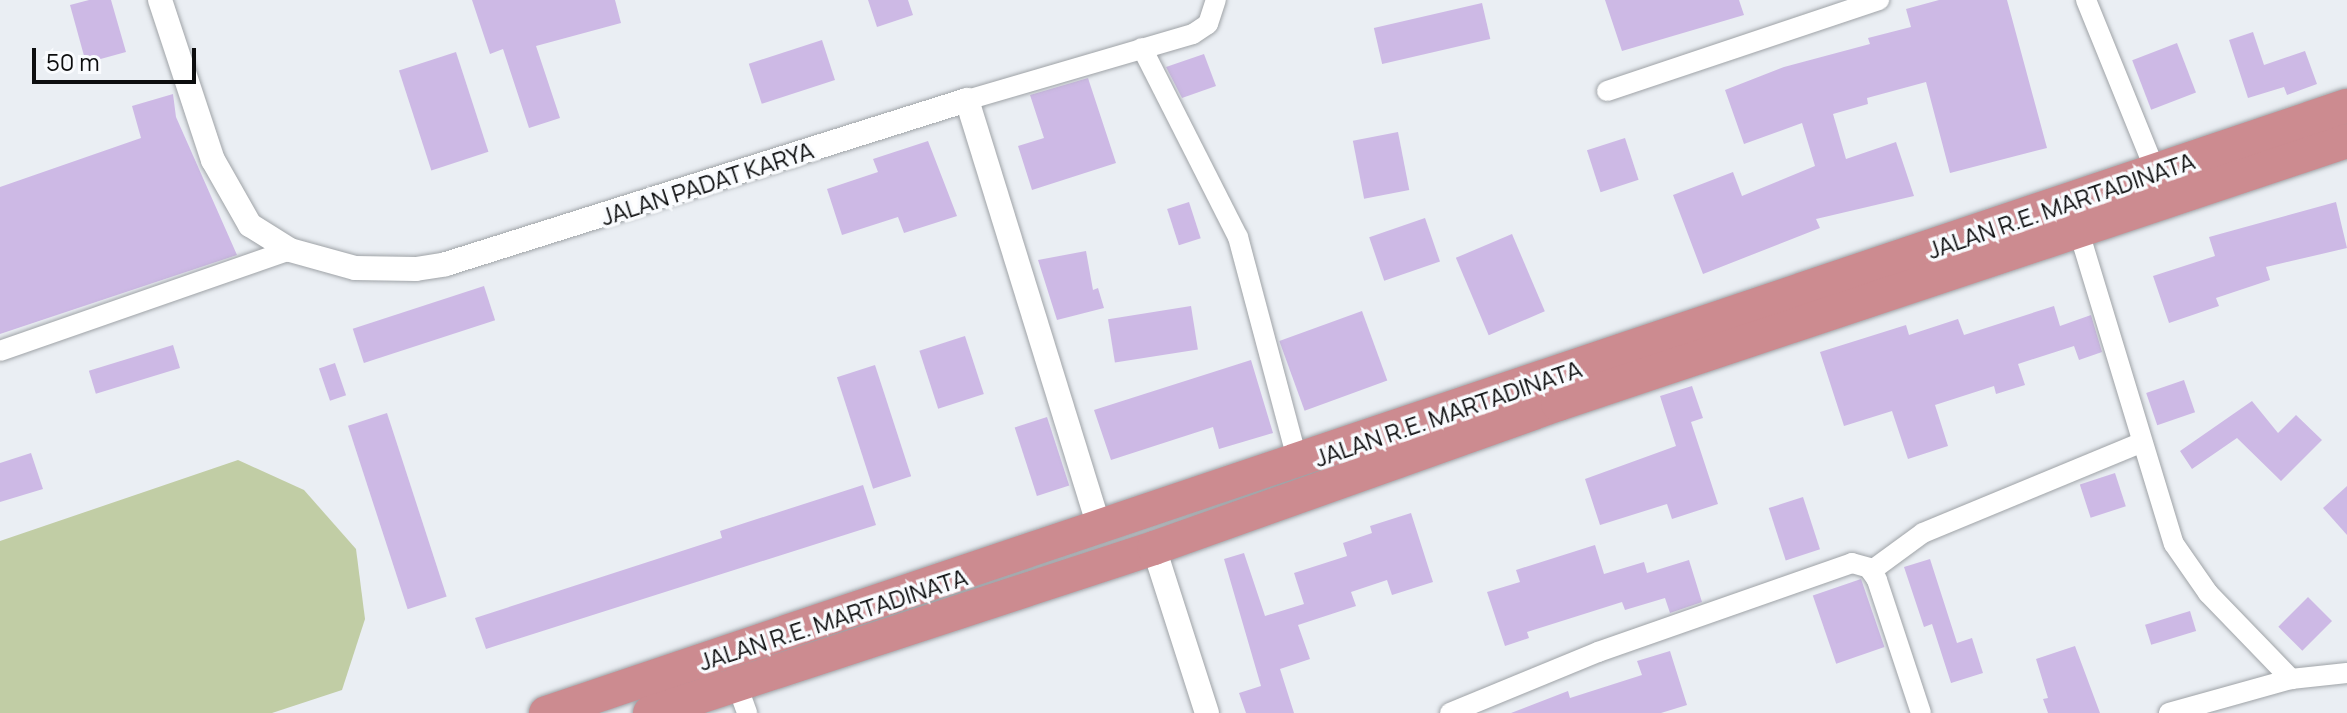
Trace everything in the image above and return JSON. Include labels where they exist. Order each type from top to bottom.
[{"type":"highway","name":"JALAN R.E. MARTADINATA","points":[[650,713],[742,699],[1558,404],[2156,172],[2347,106]]},
{"type":"highway","name":"JALAN R.E. MARTADINATA","points":[[546,713],[1298,463],[1835,297],[2079,232],[2347,141]]},
{"type":"street","name":"JALAN PADAT KARYA","points":[[160,0],[201,127],[230,193],[250,225],[290,250],[371,270],[446,264],[967,100]]},
{"type":"street","points":[[1100,530],[967,100],[1202,29],[1213,17],[1216,0]]},
{"type":"street","points":[[1607,91],[1879,0]]},
{"type":"street","points":[[2086,0],[2156,172]]},
{"type":"street","points":[[1142,48],[1238,237],[1298,463]]},
{"type":"street","points":[[2079,232],[2140,443],[2180,556],[2291,679]]},
{"type":"street","points":[[0,351],[290,250]]},
{"type":"street","points":[[1871,571],[1923,533],[2140,443]]},
{"type":"street","points":[[1154,548],[1207,713]]},
{"type":"street","points":[[1450,713],[1598,652],[1839,565],[1857,563],[1871,571],[1921,713]]},
{"type":"street","points":[[2169,713],[2291,679],[2347,673]]},
{"type":"green space","points":[[238,460],[304,490],[356,549],[365,619],[342,690],[272,713],[0,713],[0,541]]},
{"type":"building","points":[[89,0],[111,0],[126,52],[86,63],[70,5]]},
{"type":"building","points":[[472,0],[615,0],[621,23],[536,46],[560,118],[529,128],[503,49],[490,54]]},
{"type":"building","points":[[868,0],[908,0],[913,15],[877,27]]},
{"type":"building","points":[[1605,0],[1739,0],[1744,15],[1622,51]]},
{"type":"building","points":[[1939,0],[2007,0],[2047,148],[1950,173],[1926,82],[1867,98],[1868,104],[1833,114],[1846,159],[1896,142],[1914,196],[1816,219],[1820,228],[1703,274],[1673,195],[1733,172],[1742,196],[1815,166],[1802,123],[1744,144],[1725,90],[1784,67],[1870,44],[1868,38],[1911,27],[1906,9]]},
{"type":"building","points":[[1482,3],[1490,39],[1382,64],[1374,28]]},
{"type":"building","points":[[2253,32],[2264,65],[2305,51],[2317,84],[2287,95],[2284,87],[2248,98],[2229,40]]},
{"type":"building","points":[[822,40],[835,80],[762,104],[749,64]]},
{"type":"building","points":[[2177,43],[2196,92],[2151,110],[2132,60]]},
{"type":"building","points":[[456,52],[488,152],[431,170],[399,71]]},
{"type":"building","points":[[1204,54],[1216,86],[1182,98],[1166,67]]},
{"type":"building","points":[[1088,78],[1116,163],[1032,190],[1018,146],[1044,138],[1030,95]]},
{"type":"building","points":[[173,94],[176,117],[237,255],[0,334],[0,187],[141,138],[132,106]]},
{"type":"building","points":[[1398,132],[1409,190],[1364,199],[1353,141]]},
{"type":"building","points":[[1625,138],[1639,180],[1601,192],[1587,150]]},
{"type":"building","points":[[928,141],[957,216],[904,233],[898,217],[842,235],[827,189],[878,172],[873,159]]},
{"type":"building","points":[[1189,202],[1201,238],[1179,245],[1167,209]]},
{"type":"building","points":[[2336,202],[2347,248],[2266,267],[2270,280],[2216,298],[2219,306],[2169,323],[2153,276],[2215,256],[2209,237]]},
{"type":"building","points":[[1425,218],[1440,261],[1384,281],[1369,237]]},
{"type":"building","points":[[1512,234],[1545,311],[1489,335],[1456,258]]},
{"type":"building","points":[[1086,251],[1093,290],[1098,288],[1104,308],[1057,320],[1038,260]]},
{"type":"building","points":[[484,286],[495,320],[364,363],[353,329]]},
{"type":"building","points":[[1191,306],[1198,349],[1115,363],[1108,319]]},
{"type":"building","points":[[2054,306],[2060,326],[2091,315],[2102,352],[2079,360],[2074,346],[2018,364],[2025,385],[1996,394],[1994,386],[1935,405],[1948,446],[1908,459],[1892,411],[1844,426],[1820,352],[1906,325],[1909,335],[1958,319],[1964,335]]},
{"type":"building","points":[[1362,311],[1387,381],[1305,411],[1279,341]]},
{"type":"building","points":[[965,336],[984,394],[938,409],[919,351]]},
{"type":"building","points":[[173,345],[180,368],[96,394],[89,371]]},
{"type":"building","points":[[1251,360],[1273,433],[1219,449],[1213,427],[1111,460],[1094,410]]},
{"type":"building","points":[[335,363],[346,395],[330,401],[319,369]]},
{"type":"building","points":[[875,365],[911,476],[873,489],[837,377]]},
{"type":"building","points":[[2184,380],[2195,412],[2157,425],[2146,393]]},
{"type":"building","points":[[1692,386],[1703,418],[1691,422],[1718,504],[1672,519],[1667,504],[1600,525],[1585,479],[1676,446],[1660,396]]},
{"type":"building","points":[[2252,401],[2278,433],[2296,415],[2322,440],[2281,481],[2237,438],[2192,469],[2180,451]]},
{"type":"building","points":[[387,413],[447,597],[408,609],[348,426]]},
{"type":"building","points":[[1047,417],[1069,485],[1037,496],[1015,428]]},
{"type":"building","points":[[31,453],[43,489],[0,502],[0,463]]},
{"type":"building","points":[[2115,473],[2126,506],[2091,518],[2080,484]]},
{"type":"building","points":[[863,485],[876,525],[486,649],[475,618],[722,538],[720,531]]},
{"type":"building","points":[[2347,486],[2347,535],[2323,508]]},
{"type":"building","points":[[1803,497],[1820,549],[1786,560],[1769,508]]},
{"type":"building","points":[[1411,513],[1433,582],[1392,595],[1387,580],[1351,592],[1356,606],[1298,625],[1310,659],[1280,669],[1294,713],[1246,713],[1239,693],[1261,686],[1224,559],[1244,553],[1265,616],[1304,604],[1294,573],[1347,556],[1343,543],[1372,533],[1370,526]]},
{"type":"building","points":[[1595,545],[1604,574],[1644,562],[1647,573],[1689,560],[1702,602],[1670,613],[1665,598],[1625,610],[1622,602],[1527,632],[1529,638],[1505,646],[1487,592],[1520,582],[1516,570]]},
{"type":"building","points":[[1930,559],[1957,643],[1972,638],[1983,673],[1951,683],[1932,624],[1924,627],[1904,567]]},
{"type":"building","points":[[1861,579],[1884,647],[1836,664],[1813,596]]},
{"type":"building","points":[[2308,597],[2332,621],[2302,651],[2278,627]]},
{"type":"building","points":[[2190,611],[2196,631],[2151,645],[2145,625]]},
{"type":"building","points":[[2075,646],[2100,713],[2048,713],[2043,699],[2048,698],[2036,659]]},
{"type":"building","points":[[1670,651],[1687,705],[1661,713],[1511,713],[1568,691],[1570,698],[1642,675],[1637,661]]}]
